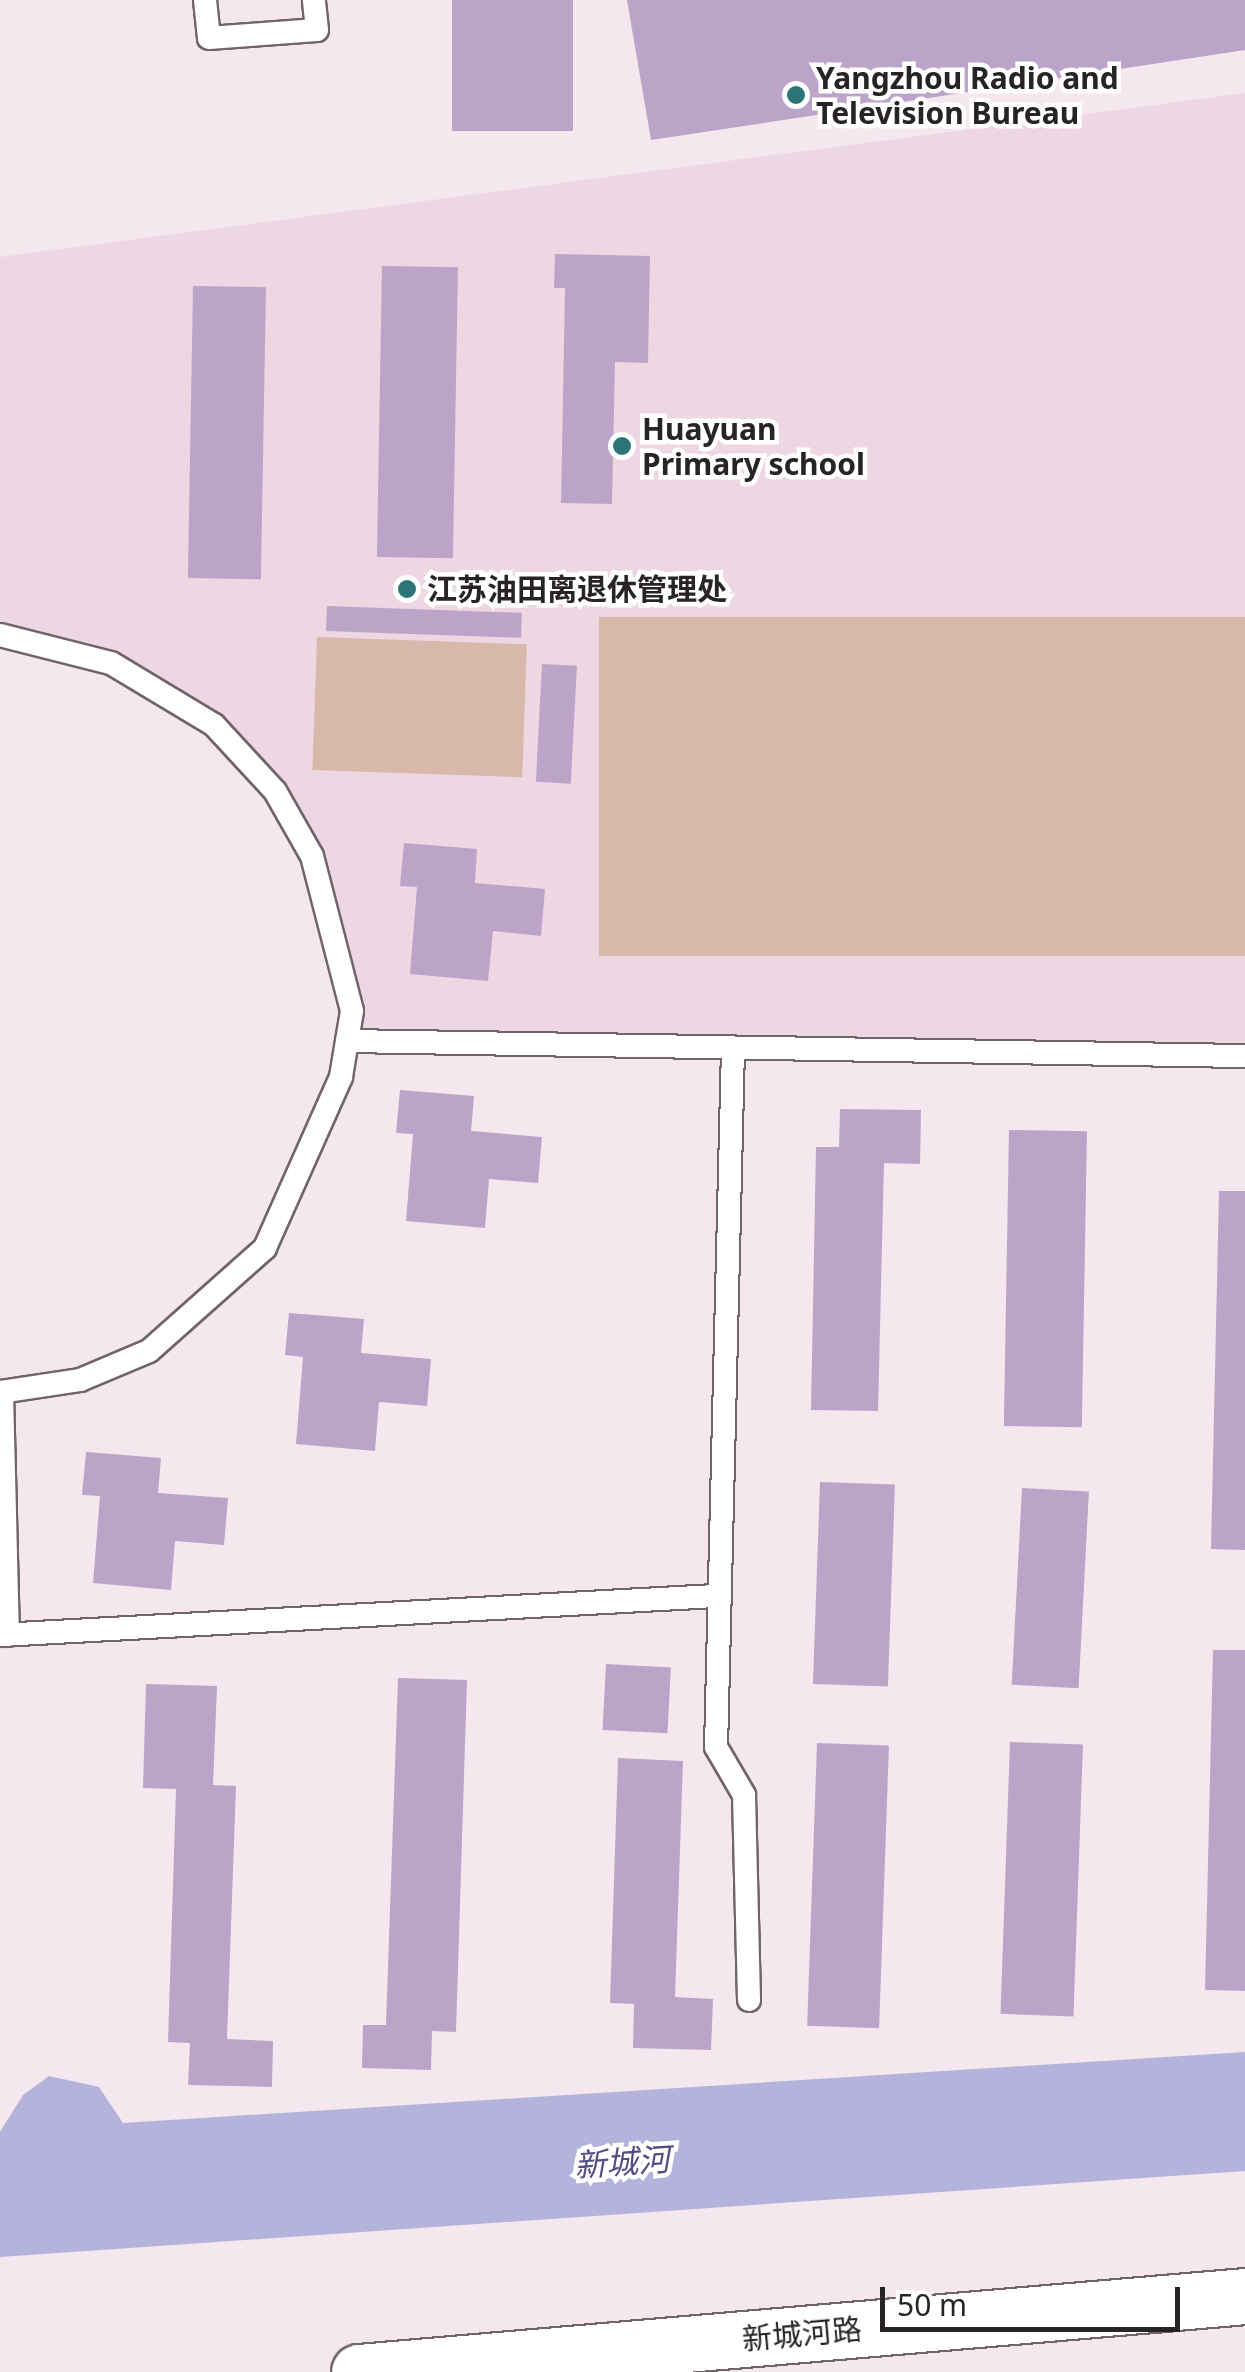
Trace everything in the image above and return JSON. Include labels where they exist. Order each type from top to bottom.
[{"type":"street","name":"新城河路","points":[[359,2372],[1245,2296]]},
{"type":"lane","points":[[205,0],[209,38],[317,30],[314,0]]},
{"type":"lane","points":[[0,635],[111,663],[214,726],[275,791],[312,856],[335,933],[352,1011],[347,1042],[306,1172],[265,1248],[149,1351],[80,1380],[1,1392],[4,1635],[715,1596]]},
{"type":"lane","points":[[347,1042],[1245,1056]]},
{"type":"lane","points":[[734,1048],[715,1596],[716,1747],[744,1795],[749,2000]]},
{"type":"shaded area","name":"Huayuan Primary school","points":[[1245,93],[1245,1048],[347,1041],[312,856],[214,725],[111,663],[0,635],[0,257]]},
{"type":"shaded area","points":[[599,617],[1245,617],[1245,956],[599,956]]},
{"type":"shaded area","points":[[317,637],[527,644],[522,777],[312,770]]},
{"type":"water","name":"新城河","points":[[1245,2052],[1245,2171],[0,2257],[0,2132],[23,2095],[49,2076],[99,2087],[123,2123]]},
{"type":"building","points":[[452,0],[573,0],[573,131],[452,131]]},
{"type":"building","name":"Yangzhou Radio and Television Bureau","points":[[627,0],[1245,0],[1245,50],[651,140]]},
{"type":"building","points":[[555,254],[650,256],[648,363],[615,362],[612,504],[561,503],[565,288],[554,288]]},
{"type":"building","points":[[382,266],[458,267],[453,558],[377,557]]},
{"type":"building","points":[[193,286],[266,287],[261,579],[188,578]]},
{"type":"building","points":[[327,606],[522,613],[521,638],[326,631]]},
{"type":"building","points":[[542,664],[577,666],[571,784],[536,782]]},
{"type":"building","points":[[404,843],[477,849],[475,883],[545,889],[541,936],[493,931],[488,981],[410,974],[417,887],[400,886]]},
{"type":"building","points":[[400,1090],[474,1096],[471,1131],[542,1137],[538,1183],[489,1179],[485,1228],[406,1221],[413,1134],[396,1133]]},
{"type":"building","points":[[840,1109],[921,1110],[920,1164],[884,1163],[878,1411],[811,1410],[816,1147],[839,1147]]},
{"type":"building","points":[[1009,1130],[1087,1131],[1082,1427],[1004,1426]]},
{"type":"building","points":[[1219,1191],[1245,1191],[1245,1550],[1211,1549]]},
{"type":"building","points":[[289,1313],[364,1319],[361,1353],[431,1359],[427,1406],[379,1402],[375,1451],[296,1444],[303,1357],[285,1355]]},
{"type":"building","points":[[86,1452],[161,1458],[158,1493],[228,1498],[224,1545],[175,1541],[171,1590],[93,1583],[100,1496],[82,1495]]},
{"type":"building","points":[[820,1482],[895,1485],[888,1686],[813,1684]]},
{"type":"building","points":[[1022,1488],[1089,1492],[1079,1688],[1012,1685]]},
{"type":"building","points":[[1213,1650],[1245,1650],[1245,1991],[1205,1990]]},
{"type":"building","points":[[606,1664],[671,1667],[667,1733],[603,1730]]},
{"type":"building","points":[[398,1678],[467,1680],[456,2032],[432,2031],[431,2070],[362,2068],[363,2025],[386,2025]]},
{"type":"building","points":[[146,1684],[217,1686],[213,1785],[236,1786],[227,2039],[273,2041],[272,2087],[188,2085],[190,2043],[168,2042],[176,1789],[143,1788]]},
{"type":"building","points":[[1010,1742],[1083,1745],[1073,2016],[1001,2014]]},
{"type":"building","points":[[817,1743],[889,1746],[879,2028],[807,2026]]},
{"type":"building","points":[[618,1758],[683,1761],[675,1997],[713,1999],[711,2050],[633,2048],[634,2004],[610,2003]]},
{"type":"place","name":"Yangzhou Radio and Television Bureau","points":[[796,95]]},
{"type":"place","name":"Huayuan Primary school","points":[[622,446]]},
{"type":"place","name":"江苏油田离退休管理处","points":[[407,589]]}]
